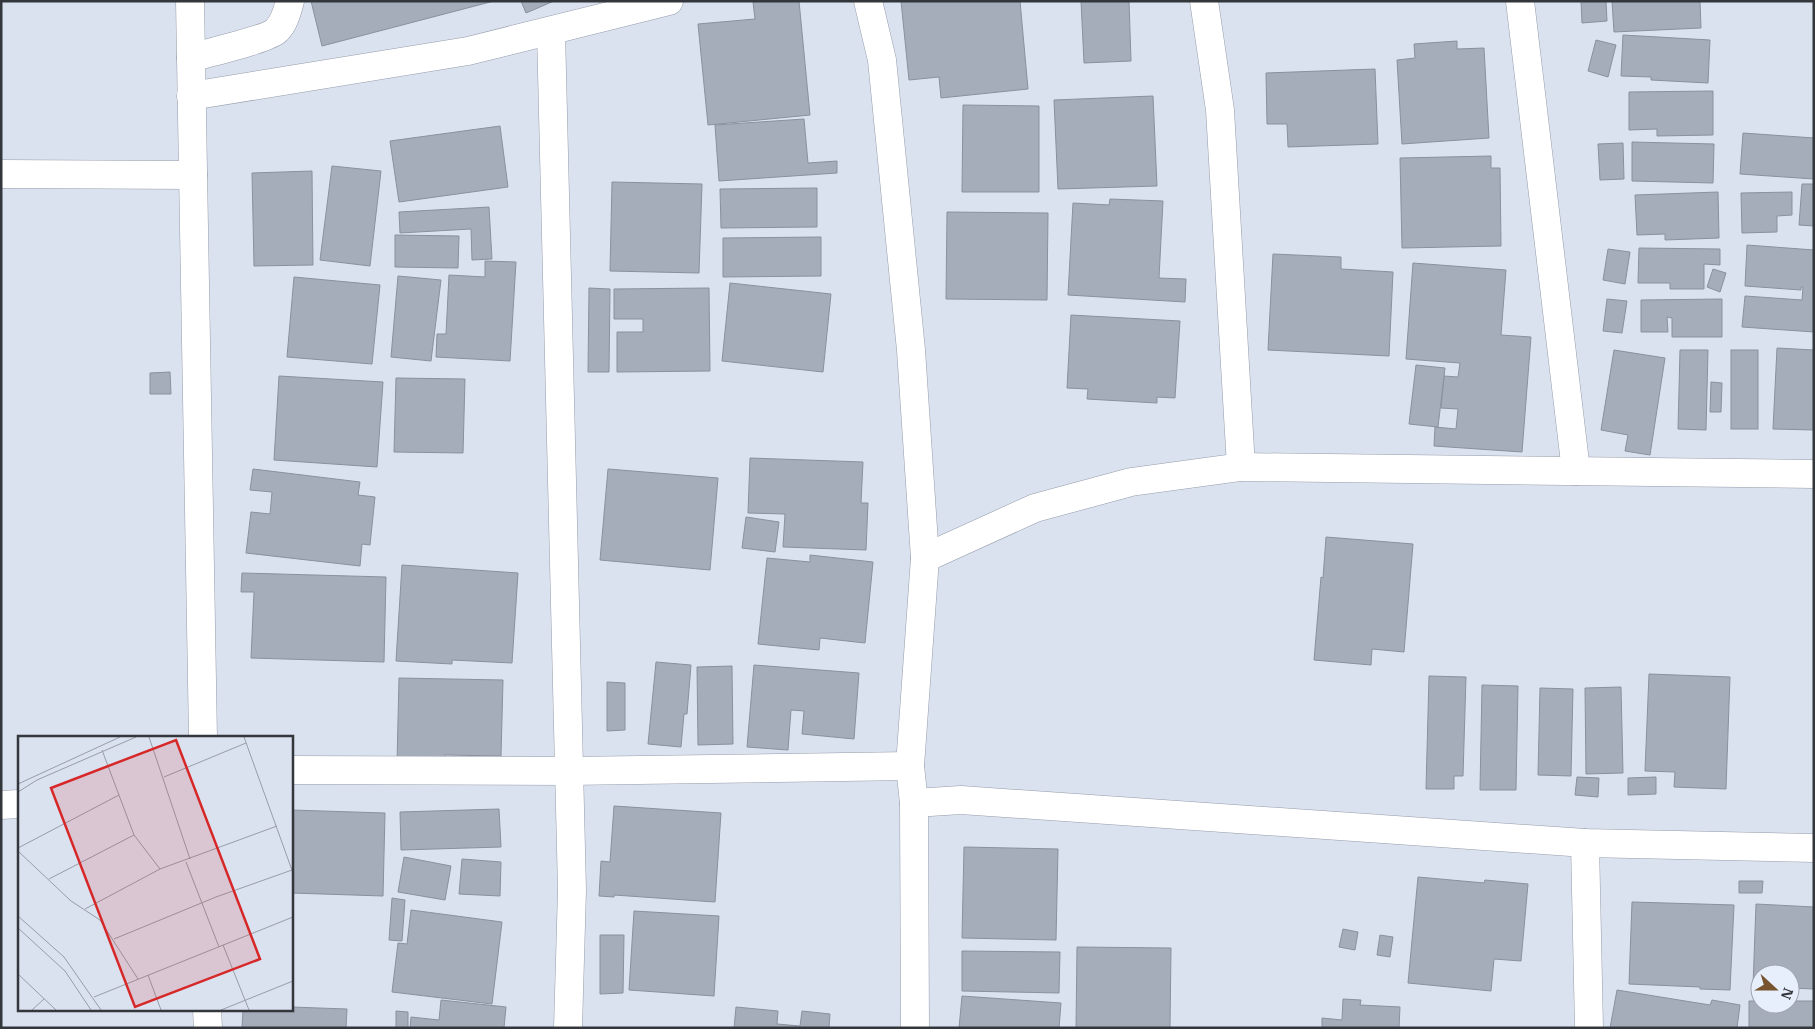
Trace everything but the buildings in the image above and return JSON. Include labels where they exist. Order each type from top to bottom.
[{"type":"street","points":[[190,1],[203,736]]},
{"type":"street","points":[[191,58],[276,31],[285,19],[290,1]]},
{"type":"street","points":[[191,96],[468,51],[669,1]]},
{"type":"street","points":[[868,1],[883,70],[911,350],[925,558],[910,766],[914,803],[915,1028]]},
{"type":"street","points":[[1204,1],[1220,110],[1241,467]]},
{"type":"street","points":[[1520,1],[1576,471]]},
{"type":"street","points":[[551,31],[572,890],[568,1028]]},
{"type":"street","points":[[1,174],[193,175]]},
{"type":"street","points":[[925,558],[1035,508],[1131,482],[1241,467],[1814,474]]},
{"type":"street","points":[[292,770],[568,771],[910,766]]},
{"type":"street","points":[[914,803],[961,800],[1585,843],[1814,848]]},
{"type":"street","points":[[1,805],[18,804]]},
{"type":"street","points":[[1585,843],[1589,1028]]},
{"type":"street","points":[[207,1012],[208,1028]]}]
